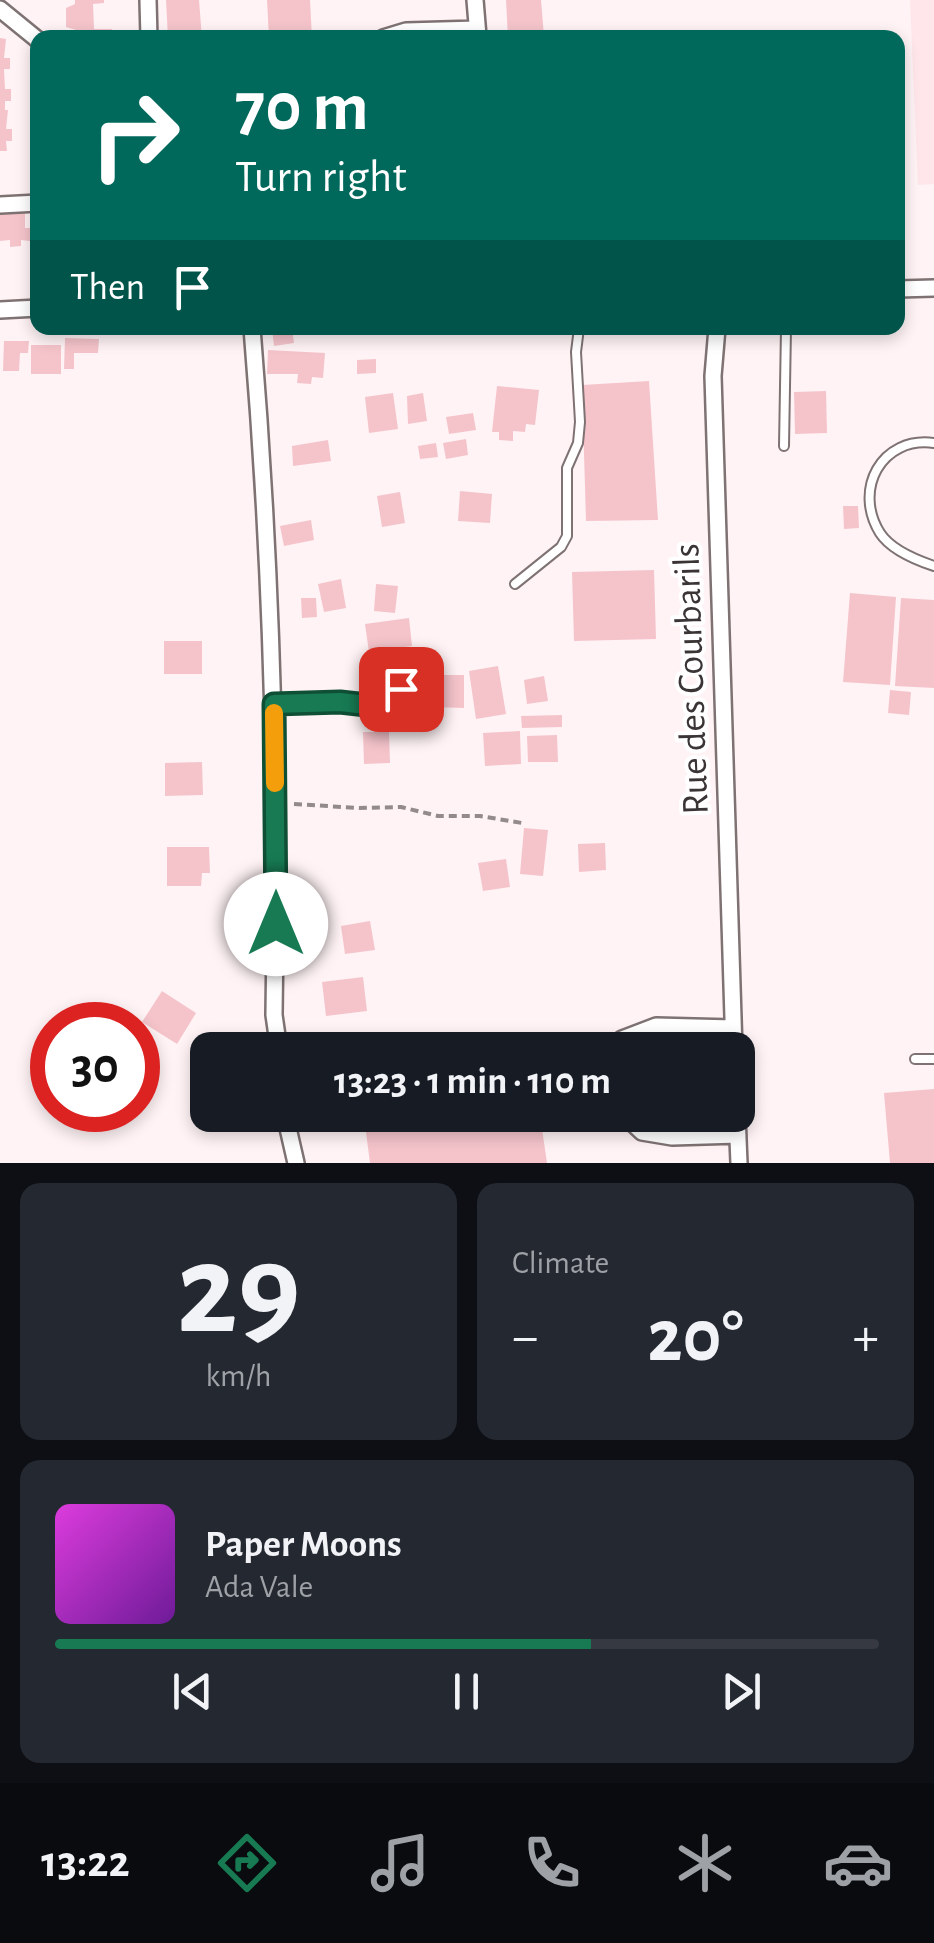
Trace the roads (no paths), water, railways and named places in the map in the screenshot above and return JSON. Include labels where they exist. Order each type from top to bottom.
[{"type":"street","points":[[148,0],[149,30]]},
{"type":"street","points":[[474,0],[477,30]]},
{"type":"street","points":[[0,9],[30,33]]},
{"type":"street","points":[[0,204],[30,203]]},
{"type":"street","points":[[905,289],[934,288]]},
{"type":"street","points":[[0,310],[30,308]]},
{"type":"street","points":[[253,335],[263,459],[274,704],[277,1032]]},
{"type":"street","name":"Rue des Courbarils","points":[[716,335],[713,376],[733,1032]]},
{"type":"street","points":[[640,1032],[656,1026],[733,1028]]},
{"type":"street","points":[[289,1132],[296,1163]]},
{"type":"street","points":[[642,1132],[672,1137],[738,1135]]},
{"type":"street","points":[[738,1132],[740,1163]]},
{"type":"lane","points":[[515,584],[561,547],[567,536],[568,468],[578,442],[580,422],[578,335]]},
{"type":"lane","points":[[784,446],[786,335]]},
{"type":"lane","points":[[934,443],[919,441],[894,449],[883,458],[870,492],[880,533],[890,544],[934,566]]},
{"type":"lane","points":[[274,704],[340,702],[376,706],[390,702],[401,689]]},
{"type":"lane","points":[[915,1059],[934,1060]]}]
